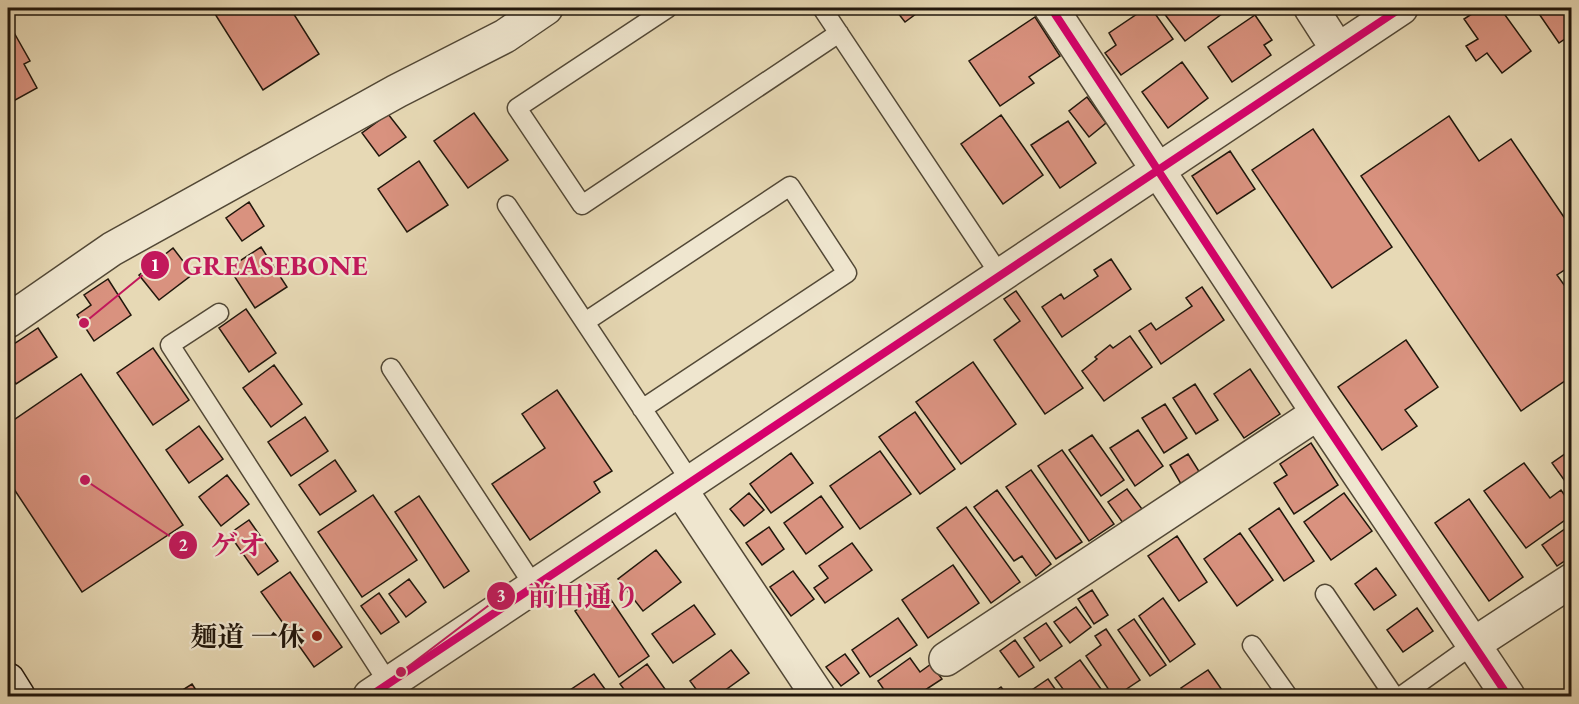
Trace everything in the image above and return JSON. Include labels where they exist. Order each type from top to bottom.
[{"type":"street","points":[[1050,8],[1508,696]]},
{"type":"street","points":[[1311,8],[1338,50]]},
{"type":"street","points":[[379,690],[1401,8]]},
{"type":"street","points":[[8,321],[112,249],[397,91],[505,36],[540,9]]},
{"type":"street","points":[[945,658],[1318,413]]},
{"type":"street","points":[[686,486],[818,696]]},
{"type":"street","points":[[1474,644],[1572,580]]},
{"type":"street","points":[[8,680],[18,696]]},
{"type":"lane","points":[[668,8],[517,108],[582,205],[839,33]]},
{"type":"lane","points":[[822,8],[1000,275]]},
{"type":"lane","points":[[585,322],[790,186],[847,273],[642,409]]},
{"type":"lane","points":[[507,205],[642,409],[686,486]]},
{"type":"lane","points":[[219,313],[170,345],[379,690]]},
{"type":"lane","points":[[391,368],[534,586]]},
{"type":"lane","points":[[1325,594],[1394,696]]},
{"type":"lane","points":[[1401,696],[1474,644]]},
{"type":"lane","points":[[1252,645],[1288,696]]},
{"type":"building","points":[[225,8],[290,8],[319,54],[263,90],[215,14]]},
{"type":"building","points":[[894,8],[924,8],[905,22]]},
{"type":"building","points":[[1146,8],[1151,8],[1173,39],[1121,75],[1105,53],[1116,45],[1109,33]]},
{"type":"building","points":[[1160,8],[1230,8],[1185,41]]},
{"type":"building","points":[[1481,8],[1500,8],[1531,51],[1502,73],[1487,53],[1476,61],[1466,46],[1478,39],[1464,19]]},
{"type":"building","points":[[1535,8],[1572,8],[1572,34],[1559,43]]},
{"type":"building","points":[[1255,15],[1272,40],[1264,45],[1271,55],[1232,82],[1208,47]]},
{"type":"building","points":[[1035,17],[1060,56],[1029,77],[1034,83],[1000,106],[969,61]]},
{"type":"building","points":[[8,22],[30,61],[24,64],[37,88],[8,104]]},
{"type":"building","points":[[1182,62],[1208,98],[1168,128],[1142,92]]},
{"type":"building","points":[[1087,97],[1106,123],[1089,137],[1069,111]]},
{"type":"building","points":[[474,113],[508,160],[468,188],[434,141]]},
{"type":"building","points":[[388,114],[406,137],[379,156],[362,133]]},
{"type":"building","points":[[1001,115],[1043,175],[1003,204],[961,144]]},
{"type":"building","points":[[1449,116],[1479,161],[1511,139],[1572,229],[1572,265],[1557,275],[1572,296],[1572,376],[1521,411],[1361,176]]},
{"type":"building","points":[[1068,121],[1096,163],[1060,188],[1031,145]]},
{"type":"building","points":[[1313,129],[1392,247],[1332,288],[1252,170]]},
{"type":"building","points":[[1230,151],[1255,189],[1217,214],[1192,176]]},
{"type":"building","points":[[419,161],[448,205],[407,232],[378,189]]},
{"type":"building","points":[[249,202],[264,226],[242,241],[226,218]]},
{"type":"building","points":[[261,247],[287,287],[255,308],[229,268]]},
{"type":"building","points":[[173,248],[193,274],[159,300],[139,275]]},
{"type":"building","points":[[1111,259],[1131,289],[1062,337],[1042,307],[1061,294],[1064,299],[1098,276],[1094,270]]},
{"type":"building","points":[[108,279],[131,315],[94,341],[77,315],[91,305],[84,295]]},
{"type":"building","points":[[1202,287],[1224,320],[1161,364],[1139,331],[1151,323],[1156,330],[1192,306],[1186,298]]},
{"type":"building","points":[[1016,291],[1083,388],[1045,414],[994,340],[1020,321],[1004,299]]},
{"type":"building","points":[[246,309],[276,353],[249,372],[219,328]]},
{"type":"building","points":[[38,328],[57,357],[16,384],[8,372],[8,348]]},
{"type":"building","points":[[1130,336],[1152,367],[1104,401],[1082,371],[1110,345],[1113,348]]},
{"type":"building","points":[[1406,340],[1438,387],[1405,410],[1417,426],[1382,450],[1338,387]]},
{"type":"building","points":[[153,348],[189,400],[153,425],[117,373]]},
{"type":"building","points":[[973,362],[1016,424],[961,464],[916,402]]},
{"type":"building","points":[[274,365],[302,404],[271,427],[243,388]]},
{"type":"building","points":[[1250,369],[1280,414],[1244,438],[1214,394]]},
{"type":"building","points":[[81,374],[183,525],[82,592],[8,480],[8,424]]},
{"type":"building","points":[[1195,384],[1218,420],[1196,434],[1173,398]]},
{"type":"building","points":[[557,390],[612,471],[594,482],[600,492],[530,540],[492,484],[545,448],[522,414]]},
{"type":"building","points":[[1165,404],[1187,438],[1164,453],[1142,418]]},
{"type":"building","points":[[915,412],[955,469],[920,494],[879,437]]},
{"type":"building","points":[[305,417],[328,451],[291,476],[268,442]]},
{"type":"building","points":[[199,426],[223,459],[189,483],[166,450]]},
{"type":"building","points":[[1138,430],[1163,466],[1135,486],[1110,448]]},
{"type":"building","points":[[1092,435],[1124,480],[1101,496],[1069,450]]},
{"type":"building","points":[[1311,443],[1338,485],[1294,514],[1274,483],[1287,475],[1280,464]]},
{"type":"building","points":[[1572,449],[1572,491],[1552,463]]},
{"type":"building","points":[[1062,450],[1114,524],[1089,541],[1038,466]]},
{"type":"building","points":[[880,451],[911,494],[860,529],[830,486]]},
{"type":"building","points":[[791,453],[813,483],[771,513],[750,484]]},
{"type":"building","points":[[1188,454],[1200,473],[1181,484],[1170,465]]},
{"type":"building","points":[[335,460],[356,491],[320,515],[299,485]]},
{"type":"building","points":[[1524,463],[1550,498],[1561,490],[1572,506],[1572,515],[1526,548],[1484,491]]},
{"type":"building","points":[[1031,470],[1082,542],[1056,559],[1006,487]]},
{"type":"building","points":[[227,475],[249,504],[221,526],[199,497]]},
{"type":"building","points":[[1127,489],[1142,509],[1123,523],[1108,502]]},
{"type":"building","points":[[997,490],[1051,564],[1036,576],[1022,556],[1014,561],[974,507]]},
{"type":"building","points":[[749,493],[764,510],[744,526],[730,509]]},
{"type":"building","points":[[1344,493],[1372,531],[1331,560],[1304,522]]},
{"type":"building","points":[[373,495],[417,560],[362,597],[318,532]]},
{"type":"building","points":[[419,496],[469,571],[444,588],[395,512]]},
{"type":"building","points":[[821,496],[843,527],[806,554],[784,523]]},
{"type":"building","points":[[1469,499],[1523,577],[1489,601],[1435,523]]},
{"type":"building","points":[[966,507],[1020,582],[991,603],[937,528]]},
{"type":"building","points":[[1279,508],[1314,561],[1284,581],[1249,529]]},
{"type":"building","points":[[249,520],[278,561],[258,575],[229,534]]},
{"type":"building","points":[[1572,524],[1572,556],[1557,566],[1542,545]]},
{"type":"building","points":[[769,527],[784,549],[762,565],[746,543]]},
{"type":"building","points":[[1240,533],[1273,580],[1237,606],[1204,559]]},
{"type":"building","points":[[1177,536],[1207,582],[1179,601],[1148,556]]},
{"type":"building","points":[[852,543],[872,570],[825,603],[814,588],[828,578],[819,566]]},
{"type":"building","points":[[656,550],[681,582],[643,611],[618,579]]},
{"type":"building","points":[[953,565],[979,603],[928,638],[902,600]]},
{"type":"building","points":[[1376,568],[1396,595],[1374,610],[1355,584]]},
{"type":"building","points":[[793,571],[814,599],[791,616],[770,587]]},
{"type":"building","points":[[290,572],[342,647],[314,667],[261,592]]},
{"type":"building","points":[[409,579],[426,602],[406,617],[389,594]]},
{"type":"building","points":[[1092,590],[1108,615],[1094,624],[1078,599]]},
{"type":"building","points":[[605,591],[649,656],[619,677],[575,611]]},
{"type":"building","points":[[379,593],[399,622],[381,634],[361,606]]},
{"type":"building","points":[[1163,598],[1195,644],[1170,662],[1139,616]]},
{"type":"building","points":[[694,605],[715,634],[673,663],[652,634]]},
{"type":"building","points":[[1076,607],[1091,627],[1070,643],[1054,622]]},
{"type":"building","points":[[1417,608],[1433,631],[1403,652],[1387,630]]},
{"type":"building","points":[[898,618],[917,645],[870,677],[852,650]]},
{"type":"building","points":[[1134,619],[1166,665],[1150,676],[1118,630]]},
{"type":"building","points":[[1046,623],[1062,646],[1040,661],[1024,638]]},
{"type":"building","points":[[1106,629],[1140,680],[1116,696],[1113,696],[1086,656],[1101,645],[1095,636]]},
{"type":"building","points":[[1015,640],[1034,667],[1019,677],[1000,651]]},
{"type":"building","points":[[731,650],[749,673],[717,696],[701,696],[690,681]]},
{"type":"building","points":[[845,654],[859,673],[841,686],[826,667]]},
{"type":"building","points":[[910,658],[920,672],[931,664],[942,679],[916,696],[884,696],[887,694],[878,681]]},
{"type":"building","points":[[1080,660],[1106,696],[1068,696],[1055,678]]},
{"type":"building","points":[[647,664],[670,696],[629,696],[620,684]]},
{"type":"building","points":[[1208,670],[1222,690],[1213,696],[1186,696],[1181,688]]},
{"type":"building","points":[[594,674],[610,696],[561,696]]},
{"type":"building","points":[[1048,679],[1060,696],[1023,696]]},
{"type":"building","points":[[192,684],[200,696],[173,696]]},
{"type":"building","points":[[1001,687],[1008,696],[988,696]]},
{"type":"cycle path","points":[[1051,8],[1508,696]]},
{"type":"cycle path","points":[[370,696],[1401,8]]},
{"type":"place","name":"GREASEBONE","points":[[84,323]]},
{"type":"place","name":"ゲオ","points":[[85,480]]},
{"type":"place","name":"麺道 一休","points":[[317,636]]},
{"type":"place","name":"前田通り","points":[[401,672]]}]
